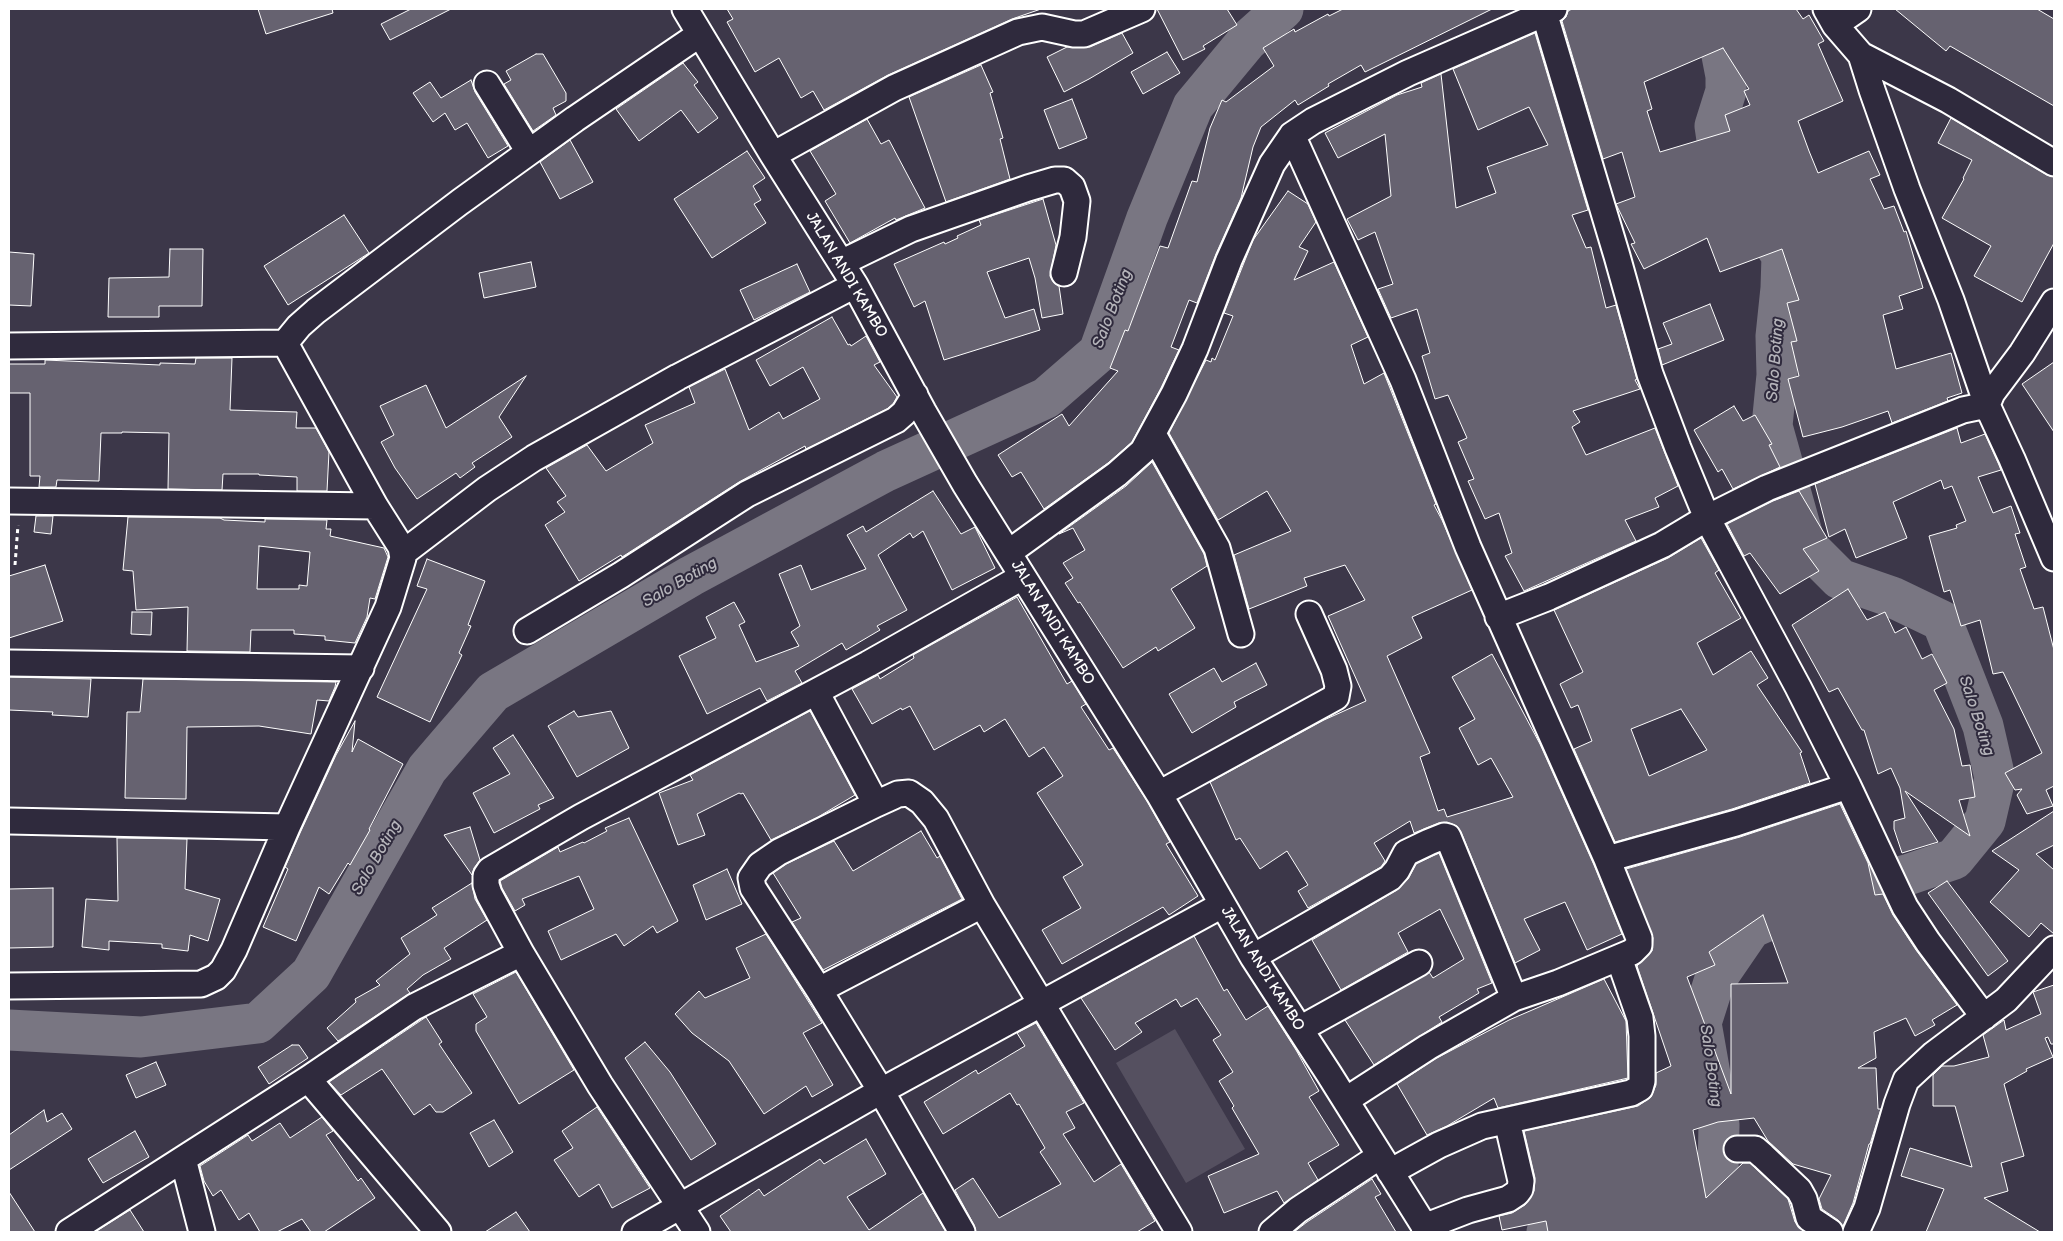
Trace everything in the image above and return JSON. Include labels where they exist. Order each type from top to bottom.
[{"type":"street","name":"JALAN ANDI KAMBO","points":[[685,9],[772,155],[855,285],[965,484],[1158,794],[1253,957],[1346,1100],[1426,1229]]},
{"type":"street","points":[[772,155],[894,88],[1018,32],[1042,26],[1074,34],[1084,34],[1142,9]]},
{"type":"street","points":[[1858,9],[1830,17],[1861,54],[1948,100],[2054,163]]},
{"type":"street","points":[[1008,553],[1134,461],[1143,450],[1153,434],[1195,348],[1226,268],[1272,164],[1292,135],[1313,122],[1408,74],[1547,10],[1650,374],[1707,518],[1798,687],[1848,786],[1890,878],[1906,907],[1934,950],[1984,1017]]},
{"type":"street","points":[[9,346],[285,343],[299,326],[316,311],[460,202],[700,34]]},
{"type":"street","points":[[1861,54],[1907,189],[1951,300],[1987,405],[2053,552]]},
{"type":"street","points":[[487,84],[529,152]]},
{"type":"street","points":[[1292,135],[1402,380],[1468,547],[1607,859],[1639,938],[1639,945],[1632,952],[1514,998],[1428,1047],[1346,1100]]},
{"type":"street","points":[[841,263],[911,230],[1028,188],[1055,180],[1064,180],[1072,187],[1077,201],[1073,237],[1064,273]]},
{"type":"street","points":[[403,553],[487,489],[534,458],[719,355],[855,285]]},
{"type":"street","points":[[1987,405],[1992,393],[2022,353],[2054,302]]},
{"type":"street","points":[[9,986],[201,984],[216,977],[234,950],[287,827],[388,607],[402,565],[403,553],[401,547],[375,506],[285,343]]},
{"type":"street","points":[[527,631],[621,575],[747,494],[896,420],[919,403]]},
{"type":"street","points":[[1498,617],[1610,570],[1662,545],[1707,518],[1795,475],[1963,410],[1987,405]]},
{"type":"street","points":[[1153,434],[1217,548],[1241,634]]},
{"type":"street","points":[[14,502],[375,506]]},
{"type":"street","points":[[697,1232],[600,1085],[521,953],[489,894],[486,876],[490,870],[581,817],[868,664],[1022,577]]},
{"type":"street","points":[[1158,794],[1336,697],[1338,686],[1334,670],[1309,614]]},
{"type":"street","points":[[9,663],[361,668]]},
{"type":"street","points":[[816,692],[876,804]]},
{"type":"street","points":[[1607,859],[1736,823],[1848,786]]},
{"type":"street","points":[[962,1232],[881,1091],[753,888],[751,878],[760,865],[779,852],[898,794],[909,793],[922,802],[936,818],[982,905],[1179,1232]]},
{"type":"street","points":[[9,821],[287,827]]},
{"type":"street","points":[[1253,957],[1390,878],[1397,870],[1406,853],[1444,836],[1448,837],[1514,998]]},
{"type":"street","points":[[819,990],[982,905]]},
{"type":"street","points":[[635,1232],[881,1091],[1222,905]]},
{"type":"street","points":[[1856,1232],[1867,1208],[1897,1104],[1906,1080],[1934,1054],[1984,1017],[2028,978],[2054,949]]},
{"type":"street","points":[[69,1232],[308,1078],[414,1007],[521,953]]},
{"type":"street","points":[[1272,1232],[1298,1210],[1385,1164],[1461,1134],[1482,1126],[1631,1093],[1640,1088],[1642,1081],[1642,1036],[1640,1018],[1619,958]]},
{"type":"street","points":[[1300,1029],[1419,963]]},
{"type":"street","points":[[308,1078],[438,1232]]},
{"type":"street","points":[[1426,1229],[1468,1210],[1508,1199],[1520,1190],[1521,1181],[1507,1121]]},
{"type":"street","points":[[1737,1149],[1755,1149],[1763,1156],[1799,1190],[1804,1199],[1808,1218],[1830,1232]]},
{"type":"street","points":[[183,1159],[202,1232]]},
{"type":"path","points":[[14,502],[14,565]]},
{"type":"shaded area","points":[[1175,1029],[1245,1149],[1186,1183],[1116,1063]]},
{"type":"building","points":[[258,9],[332,9],[333,13],[266,34]]},
{"type":"building","points":[[411,9],[451,9],[390,40],[381,24]]},
{"type":"building","points":[[727,9],[1041,9],[1012,19],[888,75],[824,110],[813,91],[801,98],[779,58],[755,72],[727,22],[733,19]]},
{"type":"building","points":[[1157,9],[1227,9],[1237,25],[1203,46],[1205,49],[1183,60]]},
{"type":"building","points":[[1343,9],[1492,9],[1365,72],[1361,65],[1328,84],[1329,86],[1298,105],[1295,100],[1261,127],[1253,147],[1241,198],[1197,303],[1189,300],[1171,347],[1179,350],[1132,442],[1108,463],[1044,509],[1021,472],[1012,477],[998,455],[1062,414],[1069,426],[1118,371],[1110,368],[1125,330],[1128,331],[1160,246],[1168,248],[1192,181],[1197,182],[1210,128],[1222,100],[1226,102],[1274,66],[1263,48],[1294,29],[1295,32],[1328,14],[1329,16]]},
{"type":"building","points":[[1572,9],[1796,9],[1803,19],[1809,15],[1824,41],[1818,44],[1843,101],[1798,121],[1818,173],[1869,151],[1880,175],[1870,179],[1884,209],[1894,206],[1904,232],[1906,231],[1923,288],[1899,296],[1903,309],[1883,315],[1896,369],[1951,353],[1962,393],[1947,398],[1948,401],[1892,423],[1888,411],[1842,427],[1803,437],[1788,379],[1799,376],[1791,342],[1797,341],[1787,303],[1799,300],[1782,249],[1720,272],[1707,238],[1644,269],[1631,244],[1635,243],[1616,204],[1635,197],[1622,152],[1603,159],[1562,21],[1568,11]],"holes":[[[1723,48],[1749,89],[1744,91],[1750,105],[1725,115],[1730,131],[1660,152],[1647,111],[1652,109],[1644,82]]]},
{"type":"building","points":[[1895,9],[2037,9],[2054,19],[2054,106],[1950,46],[1946,51]]},
{"type":"building","points":[[1122,33],[1133,53],[1064,92],[1047,57],[1067,47],[1090,47]]},
{"type":"building","points":[[1535,33],[1588,210],[1572,215],[1586,248],[1591,247],[1606,308],[1616,305],[1637,379],[1635,380],[1640,389],[1573,411],[1580,422],[1572,427],[1586,455],[1655,428],[1678,486],[1655,498],[1659,507],[1625,520],[1636,541],[1524,591],[1505,556],[1512,553],[1499,513],[1485,519],[1468,481],[1474,479],[1458,442],[1467,438],[1448,395],[1435,399],[1422,356],[1430,353],[1417,309],[1391,318],[1378,289],[1393,284],[1375,232],[1358,240],[1347,219],[1391,196],[1385,134],[1338,158],[1325,133],[1397,95],[1422,87],[1421,83],[1441,74],[1456,208],[1496,193],[1487,167],[1548,145],[1529,107],[1478,130],[1453,69]]},
{"type":"building","points":[[1167,52],[1180,73],[1143,94],[1131,72]]},
{"type":"building","points":[[536,54],[543,54],[566,93],[566,101],[553,108],[556,115],[533,131],[504,84],[511,80],[506,71]]},
{"type":"building","points":[[683,63],[698,82],[694,85],[718,118],[698,133],[681,110],[639,141],[616,109]]},
{"type":"building","points":[[981,65],[993,92],[990,93],[1003,138],[1000,139],[1010,179],[946,202],[909,97]]},
{"type":"building","points":[[471,80],[475,92],[508,146],[488,158],[467,123],[455,130],[445,113],[433,122],[413,93],[430,82],[441,98]]},
{"type":"building","points":[[1072,99],[1087,138],[1059,149],[1044,110]]},
{"type":"building","points":[[1951,118],[2047,175],[2054,177],[2054,243],[2022,302],[1974,276],[1991,246],[1942,218],[1964,179],[1972,160],[1938,143]]},
{"type":"building","points":[[867,119],[881,144],[889,140],[925,208],[896,220],[895,218],[850,243],[825,201],[836,194],[810,151]]},
{"type":"building","points":[[570,140],[593,182],[560,199],[540,162]]},
{"type":"building","points":[[747,151],[765,178],[753,186],[761,200],[754,204],[766,223],[712,258],[674,199]]},
{"type":"building","points":[[1288,191],[1308,204],[1316,222],[1299,247],[1308,251],[1294,280],[1334,262],[1368,337],[1351,345],[1364,384],[1384,373],[1436,504],[1434,505],[1472,590],[1412,617],[1422,638],[1387,656],[1430,753],[1420,757],[1438,811],[1444,809],[1447,817],[1513,797],[1491,758],[1478,765],[1459,728],[1475,719],[1452,677],[1492,654],[1540,744],[1594,865],[1622,934],[1587,950],[1565,902],[1524,919],[1540,950],[1515,963],[1461,832],[1457,826],[1447,822],[1439,823],[1414,833],[1410,821],[1374,843],[1385,861],[1381,867],[1308,908],[1298,891],[1308,885],[1287,851],[1260,869],[1240,838],[1236,840],[1210,782],[1324,720],[1366,701],[1328,616],[1365,600],[1345,565],[1304,578],[1307,586],[1249,609],[1234,555],[1291,531],[1267,491],[1218,520],[1169,433],[1206,360],[1211,362],[1212,358],[1215,360],[1233,316],[1224,313],[1253,240]]},
{"type":"building","points":[[1043,199],[1056,245],[1050,276],[1054,283],[1059,286],[1063,314],[1042,318],[1035,278],[1029,258],[987,272],[1005,318],[1034,309],[1040,330],[944,360],[925,301],[914,307],[894,264],[944,242],[945,244],[958,238],[957,236],[981,225],[979,220]]},
{"type":"building","points":[[344,215],[369,253],[288,305],[264,266]]},
{"type":"building","points":[[170,249],[203,249],[202,306],[159,306],[159,317],[108,317],[109,278],[169,277]]},
{"type":"building","points":[[9,252],[34,254],[31,306],[9,305]]},
{"type":"building","points":[[531,262],[536,287],[484,298],[479,273]]},
{"type":"building","points":[[797,264],[810,292],[754,320],[740,290]]},
{"type":"building","points":[[1710,304],[1724,340],[1662,365],[1658,349],[1672,344],[1663,323]]},
{"type":"building","points":[[832,317],[848,345],[850,344],[851,346],[866,336],[880,362],[874,365],[897,397],[893,404],[887,409],[806,449],[805,446],[739,482],[622,557],[621,555],[579,581],[545,525],[565,512],[557,502],[566,496],[546,468],[587,445],[606,471],[653,443],[645,425],[695,403],[689,387],[725,369],[749,430],[779,412],[783,419],[820,399],[803,367],[770,386],[756,360]]},
{"type":"building","points":[[196,358],[232,358],[230,410],[297,412],[296,428],[316,428],[329,452],[327,491],[297,491],[297,477],[259,474],[223,474],[222,490],[168,489],[169,433],[101,433],[99,481],[57,480],[56,487],[39,487],[40,476],[30,476],[30,393],[9,393],[9,364],[45,364],[45,360],[160,365],[160,363],[195,364]]},
{"type":"building","points":[[2054,362],[2054,432],[2022,384]]},
{"type":"building","points":[[526,376],[499,417],[512,437],[472,463],[475,467],[460,478],[456,473],[417,499],[395,468],[381,442],[394,435],[380,406],[426,385],[446,428]]},
{"type":"building","points":[[1734,406],[1743,421],[1755,415],[1772,444],[1769,445],[1780,467],[1733,489],[1722,469],[1718,472],[1694,430]]},
{"type":"building","points":[[1957,428],[1961,443],[1985,434],[1999,465],[2001,470],[1978,477],[1993,513],[2011,506],[2020,533],[2015,534],[2026,567],[2020,569],[2034,609],[2043,607],[2054,650],[2054,786],[2046,790],[2053,806],[2027,814],[2017,795],[2022,789],[2015,790],[2005,773],[2042,753],[2003,672],[1993,674],[1980,620],[1961,626],[1950,590],[1944,592],[1929,536],[1957,528],[1956,525],[1966,521],[1952,486],[1944,489],[1941,480],[1893,502],[1907,538],[1856,558],[1845,529],[1829,537],[1815,484]]},
{"type":"building","points":[[1152,462],[1204,554],[1207,566],[1171,589],[1195,628],[1158,651],[1156,647],[1123,668],[1080,602],[1078,603],[1065,583],[1073,578],[1063,563],[1085,550],[1073,528],[1059,534],[1126,486]]},
{"type":"building","points":[[933,491],[961,534],[975,527],[995,568],[952,590],[923,531],[913,538],[910,533],[878,555],[907,610],[877,626],[880,630],[846,650],[842,643],[795,671],[802,683],[767,701],[760,688],[707,714],[679,656],[716,638],[706,617],[734,602],[745,622],[739,625],[756,662],[799,646],[791,632],[800,626],[779,574],[801,565],[811,590],[866,569],[847,535],[863,526],[866,532]]},
{"type":"building","points":[[1799,491],[1827,538],[1803,549],[1819,571],[1780,594],[1750,553],[1744,556],[1727,524],[1773,501]]},
{"type":"building","points":[[36,516],[53,516],[51,534],[34,532]]},
{"type":"building","points":[[128,517],[220,518],[224,520],[265,522],[265,519],[327,520],[326,529],[331,529],[330,536],[384,548],[388,557],[375,599],[370,598],[367,617],[355,643],[325,640],[325,636],[294,634],[294,630],[251,630],[250,652],[187,651],[188,607],[136,610],[133,571],[123,570]],"holes":[[[259,546],[310,552],[307,586],[299,585],[299,589],[257,589]]]},
{"type":"building","points":[[1701,538],[1719,570],[1715,573],[1741,618],[1697,643],[1713,675],[1751,651],[1768,678],[1757,685],[1802,752],[1800,753],[1810,783],[1732,809],[1615,842],[1574,749],[1592,741],[1578,705],[1571,708],[1560,684],[1583,672],[1554,610],[1668,558]],"holes":[[[1681,709],[1707,750],[1649,776],[1631,729]]]},
{"type":"building","points":[[427,559],[485,581],[468,625],[471,626],[459,653],[462,655],[430,722],[377,697],[427,589],[417,586]]},
{"type":"building","points":[[45,565],[63,621],[9,638],[9,576]]},
{"type":"building","points":[[1848,589],[1867,620],[1885,612],[1895,633],[1906,627],[1922,659],[1932,654],[1947,683],[1934,690],[1954,729],[1962,766],[1970,765],[1975,797],[1959,800],[1970,836],[1905,791],[1938,842],[1902,853],[1894,829],[1894,821],[1905,818],[1900,788],[1891,768],[1878,774],[1864,730],[1862,730],[1838,688],[1829,692],[1792,625]]},
{"type":"building","points":[[1017,597],[1067,684],[1072,681],[1086,704],[1081,707],[1109,750],[1113,748],[1147,801],[1170,842],[1166,844],[1198,896],[1169,915],[1163,907],[1062,964],[1042,930],[1081,908],[1063,877],[1083,865],[1037,793],[1063,776],[1044,747],[1029,757],[1005,719],[984,732],[980,725],[934,750],[910,706],[902,710],[901,708],[872,724],[852,689],[878,675],[880,679],[914,658],[913,655]]},
{"type":"building","points":[[132,612],[152,612],[151,635],[131,634]]},
{"type":"building","points":[[1256,663],[1267,685],[1234,702],[1236,707],[1192,733],[1169,694],[1214,668],[1222,682]]},
{"type":"building","points":[[9,677],[91,679],[88,717],[52,715],[53,712],[9,710]]},
{"type":"building","points":[[143,679],[336,682],[329,701],[317,700],[311,734],[259,726],[187,727],[186,799],[125,798],[127,712],[140,712]]},
{"type":"building","points":[[574,711],[578,717],[611,711],[629,748],[577,777],[548,726]]},
{"type":"building","points":[[810,711],[855,795],[818,817],[771,840],[743,793],[739,793],[697,814],[705,835],[678,845],[659,793],[693,780],[690,775]]},
{"type":"building","points":[[355,721],[352,752],[358,739],[403,764],[350,865],[348,863],[329,894],[319,887],[296,941],[263,927],[288,869],[285,867],[300,833],[336,755]]},
{"type":"building","points":[[513,735],[554,798],[538,805],[540,809],[494,833],[473,793],[510,774],[493,748]]},
{"type":"building","points":[[1840,804],[1868,863],[1875,895],[1883,894],[1893,915],[1916,950],[1957,1005],[1932,1020],[1935,1025],[1915,1036],[1906,1018],[1874,1032],[1876,1058],[1858,1068],[1876,1068],[1878,1109],[1881,1109],[1869,1144],[1853,1203],[1843,1226],[1838,1220],[1822,1209],[1819,1199],[1831,1175],[1793,1164],[1768,1141],[1754,1118],[1718,1122],[1693,1130],[1706,1198],[1743,1163],[1750,1163],[1788,1199],[1795,1222],[1804,1232],[1548,1232],[1546,1221],[1502,1230],[1499,1216],[1512,1213],[1525,1205],[1534,1191],[1535,1178],[1524,1131],[1638,1106],[1651,1097],[1656,1085],[1656,1073],[1671,1066],[1637,966],[1652,951],[1653,938],[1626,869],[1740,837]],"holes":[[[1763,915],[1788,983],[1731,984],[1731,1094],[1687,977],[1715,965],[1709,952]]]},
{"type":"building","points":[[2054,811],[2054,845],[2036,854],[2054,870],[2054,934],[2041,923],[2029,937],[1990,902],[2019,870],[1992,851]]},
{"type":"building","points":[[629,818],[678,921],[657,933],[653,926],[624,946],[616,934],[561,960],[548,931],[594,909],[579,876],[522,899],[525,905],[515,911],[500,881],[558,847],[560,852],[584,843],[607,831],[605,828]]},
{"type":"building","points":[[470,827],[480,860],[474,868],[472,875],[444,835]]},
{"type":"building","points":[[921,831],[937,858],[940,856],[962,899],[823,970],[792,922],[801,918],[773,873],[786,864],[834,841],[853,871]]},
{"type":"building","points":[[117,838],[187,839],[185,889],[220,899],[208,941],[190,935],[188,951],[162,948],[162,944],[109,941],[109,950],[82,947],[86,899],[118,901]]},
{"type":"building","points":[[1439,853],[1492,983],[1477,989],[1479,993],[1439,1017],[1442,1022],[1374,1065],[1345,1020],[1429,972],[1433,978],[1464,959],[1440,909],[1398,933],[1408,952],[1341,990],[1312,940],[1397,890],[1408,879],[1416,864]]},
{"type":"building","points":[[727,869],[742,904],[706,920],[693,885]]},
{"type":"building","points":[[1947,881],[2008,961],[1988,976],[1928,893]]},
{"type":"building","points":[[472,883],[475,899],[487,920],[444,948],[451,959],[423,975],[407,989],[410,993],[338,1041],[327,1028],[356,1002],[355,999],[380,985],[376,981],[410,954],[401,938],[437,915],[432,908]]},
{"type":"building","points":[[53,888],[53,947],[9,948],[9,889]]},
{"type":"building","points":[[766,934],[822,1023],[803,1033],[833,1085],[812,1097],[806,1086],[764,1114],[729,1061],[692,1033],[675,1014],[699,991],[705,998],[750,978],[736,948]]},
{"type":"building","points":[[1194,936],[1224,991],[1227,989],[1246,1020],[1268,1006],[1319,1091],[1309,1097],[1339,1145],[1308,1163],[1318,1180],[1284,1203],[1277,1191],[1224,1213],[1208,1176],[1259,1154],[1232,1108],[1234,1106],[1219,1081],[1233,1072],[1213,1040],[1221,1035],[1197,998],[1181,1007],[1176,999],[1135,1023],[1142,1032],[1115,1050],[1081,998]]},
{"type":"building","points":[[516,972],[574,1070],[519,1104],[476,1031],[476,1024],[487,1017],[473,994]]},
{"type":"building","points":[[1604,979],[1626,1021],[1628,1078],[1498,1108],[1494,1098],[1447,1126],[1427,1135],[1397,1084],[1435,1059],[1509,1020]]},
{"type":"building","points":[[2054,985],[2054,1044],[2051,1044],[2048,1037],[2045,1038],[2053,1057],[2026,1069],[2027,1071],[2004,1084],[2024,1156],[2001,1163],[2008,1191],[1984,1198],[2040,1232],[1926,1232],[1944,1189],[1901,1176],[1910,1148],[1972,1167],[1955,1106],[1933,1106],[1933,1075],[1942,1066],[1954,1066],[1989,1057],[1983,1035],[2004,1020],[2006,1030],[2041,1014],[2033,992]]},
{"type":"building","points":[[426,1017],[442,1042],[439,1044],[472,1093],[443,1112],[436,1112],[430,1104],[414,1115],[382,1069],[341,1095],[329,1082]]},
{"type":"building","points":[[1036,1023],[1084,1103],[1066,1112],[1075,1128],[1063,1134],[1094,1182],[1121,1164],[1155,1221],[1137,1232],[976,1232],[955,1190],[973,1178],[999,1218],[1061,1184],[1040,1152],[1045,1148],[1019,1104],[1017,1105],[1010,1093],[943,1134],[924,1102],[976,1070],[978,1074],[1025,1046],[1017,1033]]},
{"type":"building","points":[[645,1042],[670,1072],[716,1144],[691,1160],[625,1058]]},
{"type":"building","points":[[292,1045],[299,1045],[308,1058],[269,1084],[258,1067]]},
{"type":"building","points":[[156,1062],[166,1085],[136,1098],[126,1075]]},
{"type":"building","points":[[597,1107],[650,1188],[612,1208],[599,1184],[579,1197],[554,1160],[573,1148],[562,1131]]},
{"type":"building","points":[[44,1110],[47,1122],[62,1113],[72,1129],[9,1170],[9,1135]]},
{"type":"building","points":[[322,1117],[333,1131],[326,1135],[358,1181],[361,1178],[375,1198],[324,1232],[311,1232],[302,1219],[277,1232],[260,1232],[249,1213],[239,1220],[221,1190],[213,1196],[204,1181],[200,1166],[248,1135],[252,1141],[280,1123],[290,1138]]},
{"type":"building","points":[[494,1120],[513,1152],[489,1167],[470,1133]]},
{"type":"building","points":[[135,1131],[149,1157],[103,1183],[88,1159]]},
{"type":"building","points":[[866,1139],[886,1174],[847,1197],[869,1230],[923,1193],[946,1232],[731,1232],[720,1216],[759,1189],[764,1196],[820,1159],[824,1164]]},
{"type":"building","points":[[1372,1179],[1381,1194],[1375,1197],[1396,1232],[1294,1232],[1307,1222]]},
{"type":"building","points":[[9,1192],[35,1232],[9,1232]]},
{"type":"building","points":[[130,1210],[144,1232],[95,1232]]},
{"type":"building","points":[[516,1212],[530,1232],[485,1232]]},
{"type":"waterway","name":"Salo Boting","points":[[9,1030],[141,1037],[258,1023],[311,974],[427,769],[493,692],[691,576],[886,471],[1046,398],[1099,352],[1147,218],[1193,106],[1247,41],[1283,9]]},
{"type":"waterway","name":"Salo Boting","points":[[1547,1232],[1700,1203],[1718,1171],[1719,1125],[1701,1023],[1714,982],[1751,928],[1817,899],[1910,874],[1954,859],[1985,821],[1995,778],[1983,726],[1942,621],[1892,597],[1840,579],[1805,544],[1772,426],[1777,375],[1776,336],[1782,256],[1720,160],[1715,126],[1726,91],[1726,76],[1713,9]]}]
